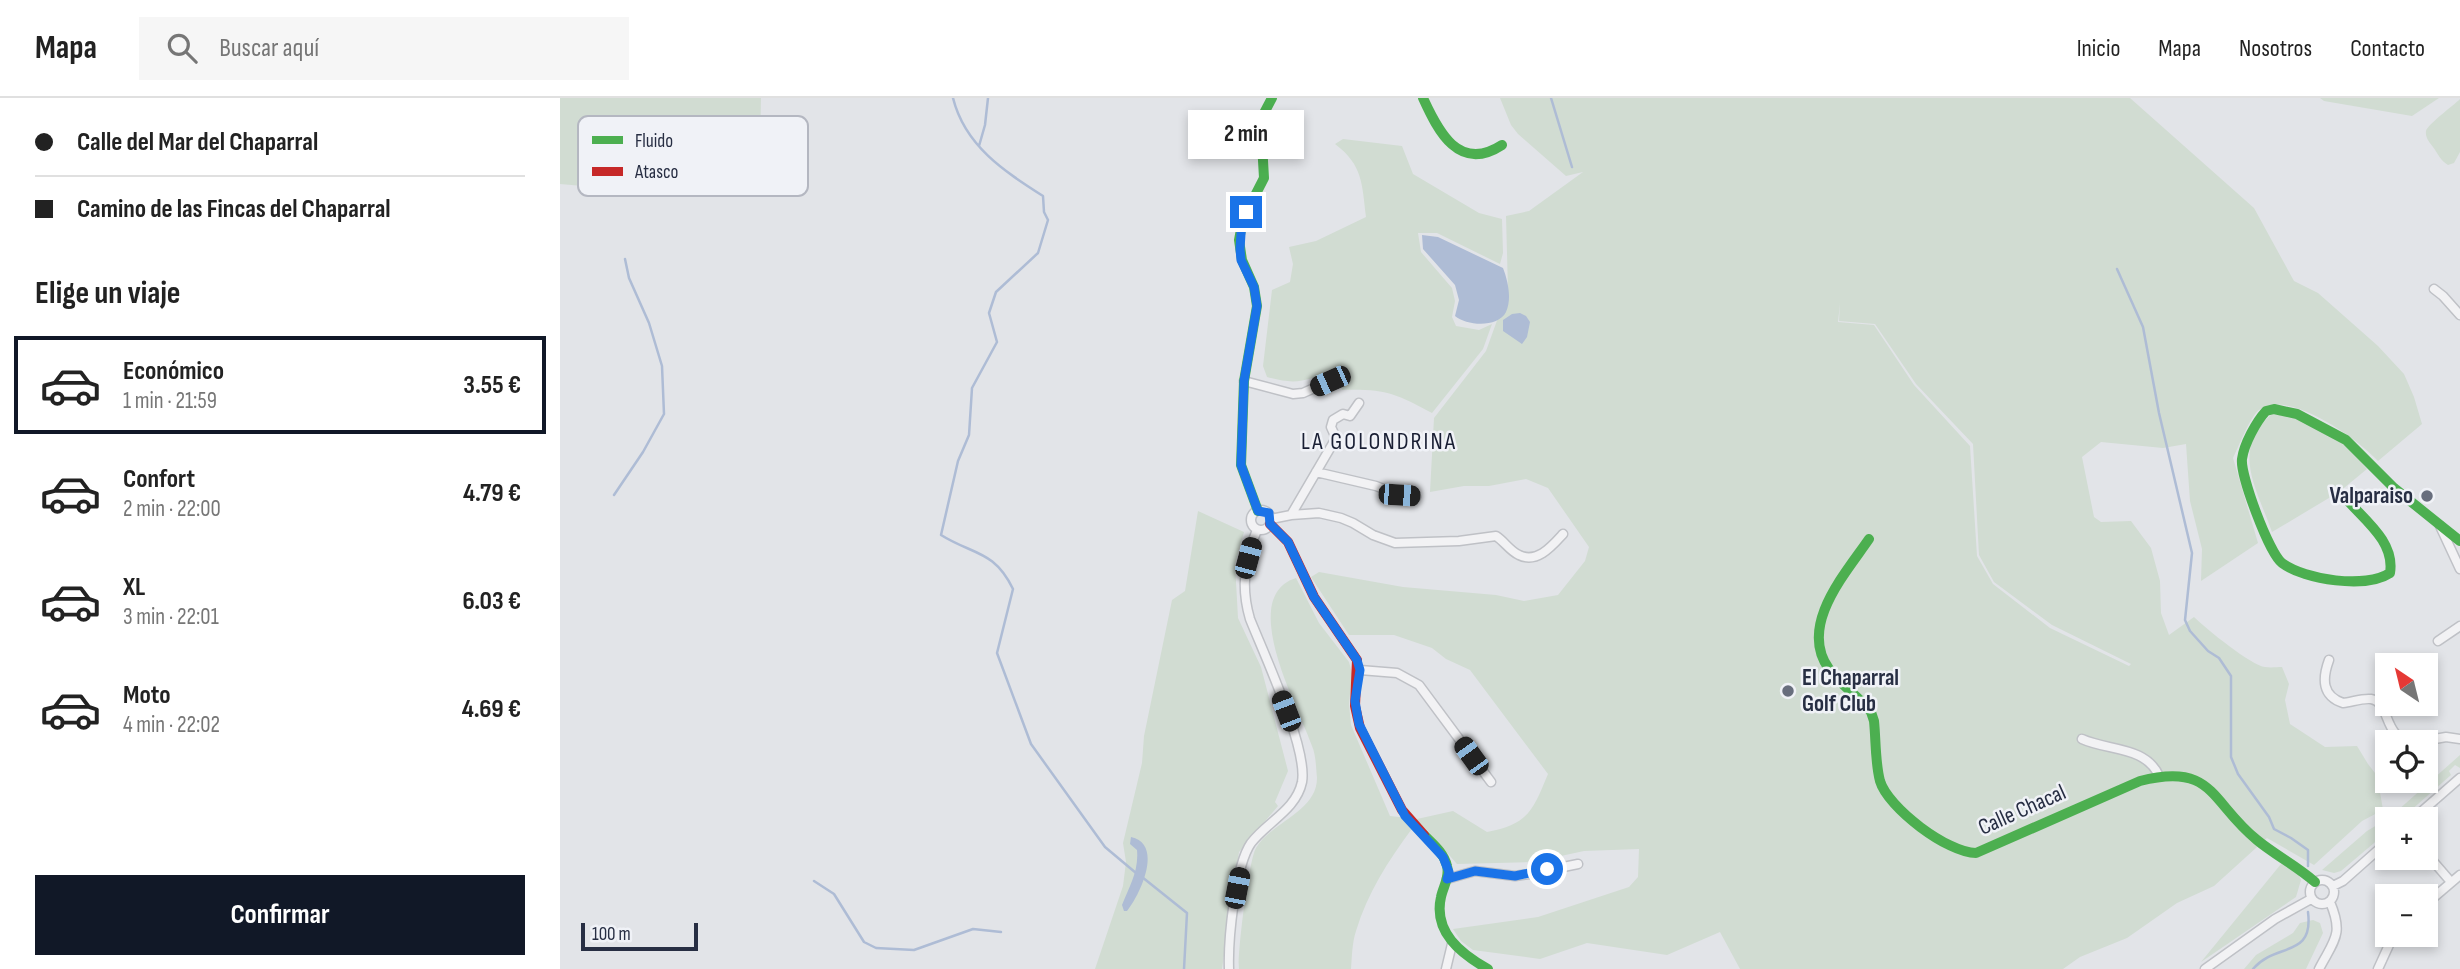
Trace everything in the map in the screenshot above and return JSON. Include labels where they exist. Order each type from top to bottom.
[{"type":"street","points":[[1258,511],[1241,465],[1244,381],[1257,306],[1254,287],[1241,260],[1240,240],[1242,219],[1264,178],[1261,126],[1263,115],[1272,98]]},
{"type":"street","points":[[1423,98],[1447,144],[1468,153],[1479,154],[1502,145]]},
{"type":"street","points":[[2434,289],[2460,315]]},
{"type":"street","points":[[1244,381],[1293,394],[1303,393],[1330,381]]},
{"type":"street","points":[[1291,515],[1336,438],[1331,427],[1333,420],[1343,414],[1350,416],[1359,403]]},
{"type":"street","points":[[2348,501],[2385,544],[2392,557],[2392,565],[2378,581],[2355,584],[2293,569],[2279,560],[2270,547],[2243,468],[2244,451],[2266,411],[2273,408],[2295,412],[2353,444],[2384,479],[2460,541]]},
{"type":"street","points":[[1316,472],[1376,486],[1399,495],[1416,496]]},
{"type":"street","points":[[1258,511],[1266,512],[1288,542],[1314,597],[1357,660],[1360,670],[1355,701],[1359,724],[1405,816],[1443,857],[1449,872],[1439,901],[1439,912],[1452,944],[1488,969]]},
{"type":"street","points":[[1258,511],[1251,518],[1252,525],[1257,530],[1263,530],[1271,522],[1291,515],[1320,513],[1341,518],[1373,536],[1395,543],[1459,541],[1496,536],[1519,555],[1527,557],[1544,552],[1563,534]]},
{"type":"street","points":[[2438,523],[2460,569]]},
{"type":"street","points":[[1229,969],[1230,939],[1244,857],[1254,840],[1294,801],[1303,773],[1295,735],[1245,600],[1245,568],[1257,530]]},
{"type":"street","name":"Calle Chacal","points":[[1870,539],[1826,605],[1818,625],[1818,639],[1829,668],[1871,712],[1883,789],[1900,810],[1950,847],[1976,853],[2140,781],[2159,776],[2184,776],[2205,786],[2256,840],[2301,868],[2315,882]]},
{"type":"street","points":[[2438,641],[2460,626]]},
{"type":"street","points":[[2329,660],[2324,679],[2329,695],[2343,704],[2363,699],[2379,702],[2393,730]]},
{"type":"street","points":[[1360,670],[1397,673],[1419,685],[1491,782]]},
{"type":"street","points":[[2438,738],[2460,739]]},
{"type":"street","points":[[2082,739],[2096,746],[2146,757],[2155,765],[2159,776]]},
{"type":"street","points":[[2427,807],[2460,778]]},
{"type":"street","points":[[2333,886],[2343,881],[2375,853]]},
{"type":"street","points":[[1447,879],[1475,871],[1515,876],[1578,864]]},
{"type":"street","points":[[2438,867],[2451,882]]},
{"type":"street","points":[[2438,893],[2460,875]]},
{"type":"street","points":[[2319,969],[2334,944],[2338,926],[2330,902],[2334,893],[2333,886],[2326,880],[2315,882],[2309,891],[2311,899],[2321,905],[2330,902]]},
{"type":"street","points":[[2205,969],[2275,919],[2311,899]]},
{"type":"street","points":[[1446,969],[1452,944]]},
{"type":"street","points":[[2378,969],[2388,947]]},
{"type":"shaded area","points":[[560,98],[761,98],[761,116],[578,116],[578,186],[560,184]]},
{"type":"shaded area","name":"El Chaparral Golf Club","points":[[1500,98],[2130,98],[2254,208],[2294,281],[2318,293],[2378,346],[2404,374],[2422,424],[2378,461],[2339,429],[2304,411],[2272,405],[2259,410],[2248,425],[2233,458],[2258,543],[2201,581],[2202,549],[2190,501],[2186,444],[2163,448],[2101,442],[2082,457],[2094,517],[2101,522],[2131,521],[2151,548],[2160,581],[2161,613],[2169,635],[2194,617],[2250,660],[2265,667],[2282,667],[2289,684],[2285,700],[2290,724],[2325,747],[2357,746],[2375,773],[2375,793],[2380,793],[2382,807],[2375,807],[2375,814],[2362,821],[2314,865],[2267,838],[2214,886],[2177,903],[2127,938],[2080,957],[2063,969],[1740,969],[1720,932],[1667,955],[1587,943],[1540,959],[1473,950],[1461,941],[1453,929],[1538,917],[1629,887],[1638,877],[1639,849],[1584,851],[1533,862],[1457,864],[1427,830],[1411,830],[1386,866],[1366,904],[1355,936],[1351,969],[1239,969],[1244,907],[1256,848],[1310,800],[1317,778],[1313,750],[1277,656],[1272,630],[1272,607],[1279,589],[1296,578],[1319,623],[1349,662],[1352,673],[1349,704],[1351,725],[1390,816],[1417,819],[1453,811],[1487,832],[1501,829],[1528,814],[1548,774],[1470,670],[1446,659],[1432,648],[1394,635],[1349,635],[1311,577],[1319,572],[1403,587],[1496,595],[1524,601],[1558,595],[1585,561],[1589,547],[1548,488],[1526,479],[1430,492],[1434,418],[1486,351],[1508,290],[1506,216],[1529,211],[1583,172],[1566,176],[1511,125]],"holes":[[[1840,303],[1839,321],[1875,324],[1916,384],[1973,444],[1979,555],[1994,582],[2052,625],[2131,664],[2129,666],[2050,628],[1993,584],[1977,556],[1970,446],[1914,385],[1874,325],[1838,322]]]},
{"type":"shaded area","points":[[2320,98],[2439,98],[2412,116],[2324,101]]},
{"type":"shaded area","points":[[2460,99],[2460,152],[2454,163],[2448,165],[2429,142],[2426,131]]},
{"type":"shaded area","points":[[1343,139],[1402,146],[1413,174],[1479,213],[1502,219],[1503,253],[1500,264],[1437,233],[1418,233],[1421,252],[1452,288],[1455,301],[1452,317],[1456,326],[1479,330],[1492,324],[1483,349],[1432,413],[1389,394],[1369,390],[1342,390],[1335,370],[1309,379],[1287,381],[1267,377],[1263,366],[1272,290],[1290,282],[1293,264],[1289,247],[1316,241],[1366,217],[1360,176],[1351,160],[1335,144]]},
{"type":"shaded area","points":[[2272,414],[2301,421],[2341,442],[2367,469],[2339,492],[2272,532],[2255,486],[2249,456],[2259,427]]},
{"type":"shaded area","points":[[1198,511],[1244,532],[1235,564],[1238,618],[1261,667],[1288,771],[1275,802],[1278,806],[1239,852],[1222,969],[1095,969],[1123,886],[1126,862],[1123,843],[1142,763],[1144,736],[1172,600],[1185,591]]},
{"type":"shaded area","points":[[2460,755],[2460,768],[2455,765],[2449,771],[2451,775],[2438,786],[2438,775]]},
{"type":"shaded area","points":[[2417,793],[2431,793],[2415,807],[2402,807]]},
{"type":"shaded area","points":[[2375,826],[2375,842],[2341,871],[2334,873],[2322,870]]},
{"type":"shaded area","points":[[2281,864],[2298,873],[2301,880],[2296,897],[2201,962]]},
{"type":"shaded area","points":[[2313,920],[2320,923],[2323,933],[2306,969],[2244,969],[2256,955],[2293,933],[2300,923]]},
{"type":"water","points":[[1422,235],[1438,237],[1503,268],[1509,296],[1508,307],[1502,317],[1482,324],[1467,322],[1455,316],[1459,300],[1455,285],[1423,249]]},
{"type":"water","points":[[1520,313],[1530,322],[1527,337],[1522,344],[1503,331],[1503,320],[1512,314]]},
{"type":"water","points":[[1131,837],[1141,842],[1148,859],[1138,894],[1127,911],[1124,911],[1122,905],[1133,879],[1137,858],[1137,850],[1130,844]]},
{"type":"waterway","points":[[953,98],[959,115],[976,144],[1001,167],[1043,196],[1044,212],[1048,220],[1038,253],[996,292],[989,313],[997,342],[972,388],[969,435],[958,461],[941,535],[990,560],[1006,576],[1013,589],[997,653],[1031,744],[1105,847],[1136,873]]},
{"type":"waterway","points":[[979,146],[988,98]]},
{"type":"waterway","points":[[1551,98],[1572,167]]},
{"type":"waterway","points":[[614,495],[664,414],[662,366],[649,323],[629,278],[625,259]]},
{"type":"waterway","points":[[2117,269],[2143,327],[2159,413],[2192,553],[2185,620],[2190,631],[2208,651],[2219,658],[2231,676],[2231,757],[2238,774],[2269,817],[2274,829],[2308,850],[2308,866]]},
{"type":"waterway","points":[[1142,877],[1187,913],[1184,969]]},
{"type":"waterway","points":[[814,881],[834,894],[864,942],[876,948],[914,950],[973,929],[1001,932]]},
{"type":"waterway","points":[[2253,969],[2272,955],[2299,944],[2308,927],[2308,912]]},
{"type":"traffic: fast","points":[[1258,511],[1241,465],[1244,381],[1257,306],[1254,287],[1242,260],[1239,240],[1243,219],[1264,178],[1261,126],[1263,115],[1272,98]]},
{"type":"traffic: fast","points":[[1423,98],[1443,135],[1462,151],[1474,154],[1502,145]]},
{"type":"traffic: fast","points":[[2348,501],[2384,543],[2388,552],[2390,573],[2366,581],[2336,580],[2305,574],[2282,563],[2263,530],[2250,496],[2242,459],[2248,440],[2266,411],[2274,409],[2297,414],[2346,440],[2394,488],[2460,541]]},
{"type":"traffic: fast","points":[[1869,539],[1828,601],[1819,635],[1821,653],[1834,675],[1871,712],[1880,781],[1894,804],[1920,827],[1950,846],[1976,853],[2140,781],[2183,777],[2197,781],[2209,789],[2257,840],[2315,882]]},
{"type":"traffic: fast","points":[[1424,835],[1441,853],[1448,870],[1440,910],[1445,931],[1459,949],[1488,969]]},
{"type":"traffic: jam","points":[[1270,524],[1288,542],[1314,597],[1357,660],[1355,706],[1360,728],[1402,810],[1424,835]]},
{"type":"place","name":"Valparaiso","points":[[2427,496]]},
{"type":"place","name":"El Chaparral Golf Club","points":[[1788,691]]},
{"type":"district","name":"LA GOLONDRINA","points":[[1379,441]]},
{"type":"route","points":[[1246,212],[1242,219],[1241,260],[1254,287],[1257,306],[1246,358],[1241,465],[1258,511],[1269,513],[1270,524],[1288,542],[1314,597],[1357,660],[1360,670],[1355,701],[1359,724],[1405,816],[1447,863],[1447,879],[1475,871],[1515,876],[1547,869]]}]
